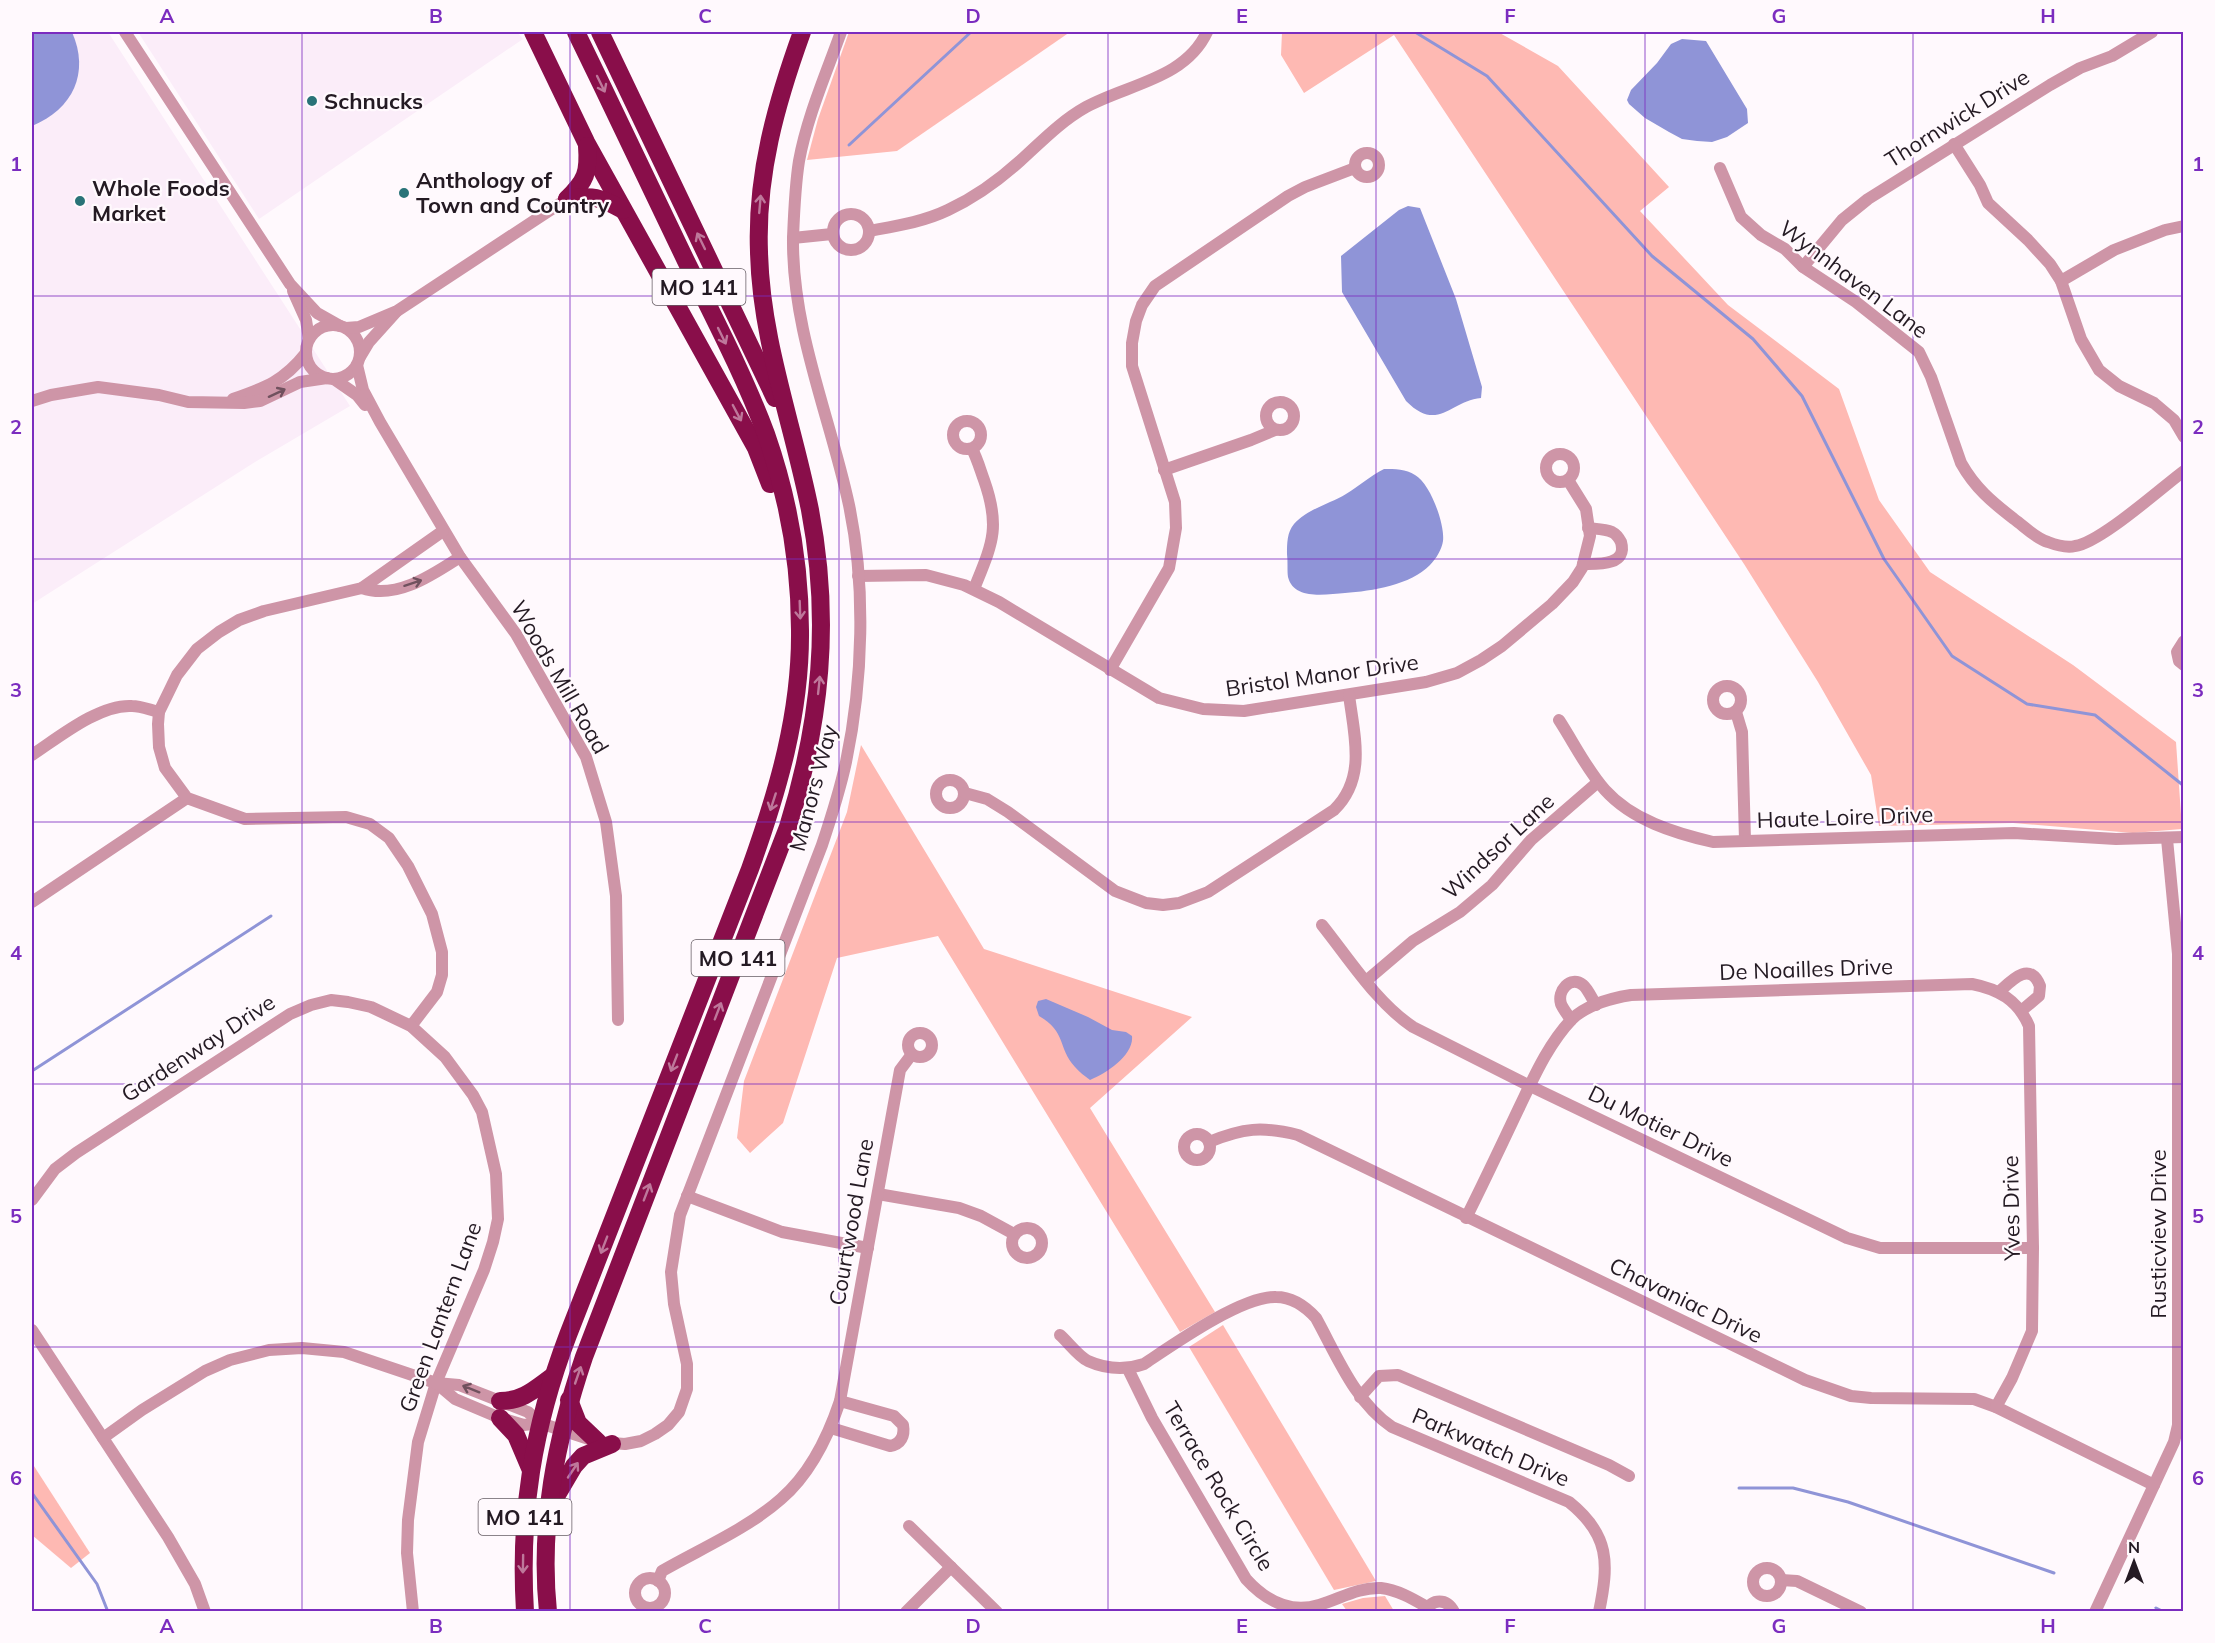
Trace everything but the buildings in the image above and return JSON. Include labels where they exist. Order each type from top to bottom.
[{"type":"highway","points":[[533,32],[586,142],[756,448],[795,552]]},
{"type":"highway","name":"MO 141","points":[[525,1611],[523,1534],[530,1468],[553,1376],[750,869],[777,792],[794,713],[801,632],[795,552],[788,511],[778,472],[750,395],[576,32]]},
{"type":"highway","name":"MO 141","points":[[548,1611],[546,1588],[548,1512],[561,1431],[569,1400],[774,866],[801,788],[817,709],[822,628],[816,548],[800,468],[782,415],[766,377],[600,32]]},
{"type":"highway","points":[[800,468],[763,304],[759,215],[767,146],[773,119],[802,32]]},
{"type":"highway","points":[[567,199],[580,187],[586,176],[588,163],[586,142]]},
{"type":"highway","points":[[567,199],[593,196],[603,198],[623,210]]},
{"type":"highway","points":[[530,1468],[516,1435],[500,1410],[513,1401],[525,1397],[553,1376]]},
{"type":"highway","points":[[548,1512],[574,1466],[583,1456],[605,1443],[578,1423],[569,1400]]},
{"type":"street","points":[[125,32],[290,284],[306,320],[309,339],[307,360],[315,372],[331,379]]},
{"type":"street","name":"Manors Way","points":[[103,1438],[205,1371],[230,1360],[269,1350],[317,1348],[344,1352],[436,1383],[455,1399],[500,1410],[528,1412],[540,1423],[605,1443],[641,1440],[668,1425],[679,1412],[687,1389],[687,1364],[674,1304],[671,1272],[680,1215],[822,845],[841,783],[852,726],[861,651],[858,576],[849,503],[801,322],[794,271],[793,238],[802,146],[841,32]]},
{"type":"street","points":[[869,231],[917,222],[967,200],[1005,173],[1072,115],[1103,98],[1170,72],[1192,55],[1207,32]]},
{"type":"street","name":"Thornwick Drive","points":[[1803,267],[1842,219],[1856,208],[1954,144],[2067,75],[2112,56],[2152,32]]},
{"type":"street","points":[[1954,144],[1980,185],[1988,203],[2028,240],[2050,264],[2061,281],[2081,339],[2099,370],[2119,386],[2154,403],[2174,420],[2184,437]]},
{"type":"street","points":[[1110,670],[1169,568],[1176,528],[1175,502],[1132,366],[1132,343],[1142,305],[1155,286],[1288,196],[1355,168]]},
{"type":"street","name":"Wynnhaven Lane","points":[[1720,168],[1741,218],[1761,235],[1785,249],[1803,267],[1857,302],[1919,352],[1931,378],[1961,463],[1976,487],[1984,496],[2038,537],[2049,543],[2074,547],[2096,538],[2184,471]]},
{"type":"street","points":[[309,339],[319,329],[326,326],[359,327],[397,311],[567,199]]},
{"type":"street","points":[[851,214],[864,219],[869,231],[865,244],[853,250],[843,249],[836,243],[832,234],[834,223],[838,218],[851,214]]},
{"type":"street","points":[[2061,281],[2114,250],[2165,230],[2184,226]]},
{"type":"street","points":[[793,238],[832,234]]},
{"type":"street","points":[[290,284],[317,313],[343,327],[357,338],[361,351],[359,361]]},
{"type":"street","points":[[32,401],[51,395],[98,387],[159,395],[188,402],[260,401],[300,382],[348,375],[369,342],[397,311]]},
{"type":"street","points":[[226,402],[272,384],[284,376],[306,353]]},
{"type":"street","name":"Woods Mill Road","points":[[359,361],[363,390],[380,422],[443,531],[516,634],[586,757],[606,822],[616,896],[618,1020]]},
{"type":"street","name":"Woods Mill Road","points":[[331,379],[357,395],[380,422]]},
{"type":"street","points":[[1164,470],[1275,430]]},
{"type":"street","points":[[972,448],[992,502],[994,525],[989,553],[974,589]]},
{"type":"street","name":"Bristol Manor Drive","points":[[858,576],[926,575],[955,582],[999,602],[1159,698],[1216,711],[1244,711],[1426,682],[1457,673],[1481,660],[1526,628],[1573,582],[1583,564],[1590,536],[1586,508],[1568,480]]},
{"type":"street","points":[[1583,564],[1612,562],[1620,554],[1622,548],[1620,540],[1612,532],[1588,528]]},
{"type":"street","points":[[411,1026],[437,992],[442,975],[442,952],[432,914],[408,866],[389,838],[370,824],[346,817],[245,819],[187,798],[165,768],[159,747],[159,712],[177,675],[197,649],[219,632],[239,620],[264,611],[362,588],[443,531]]},
{"type":"street","points":[[362,588],[373,592],[409,586],[426,579],[460,557]]},
{"type":"street","points":[[2184,641],[2177,652],[2179,661],[2184,664]]},
{"type":"street","points":[[965,793],[987,799],[1008,812],[1115,891],[1146,903],[1179,903],[1208,892],[1334,810],[1345,800],[1354,778],[1356,755],[1349,695]]},
{"type":"street","points":[[32,755],[78,725],[118,707],[133,706],[159,712]]},
{"type":"street","points":[[1736,712],[1742,732],[1745,840]]},
{"type":"street","name":"Haute Loire Drive","points":[[1559,720],[1598,782],[1629,812],[1667,829],[1713,842],[2014,833],[2116,839],[2184,837]]},
{"type":"street","name":"Windsor Lane","points":[[1366,981],[1413,941],[1460,912],[1492,885],[1531,840],[1598,782]]},
{"type":"street","points":[[32,902],[187,798]]},
{"type":"street","name":"Rusticview Drive","points":[[2095,1611],[2174,1442],[2178,1409],[2178,954],[2167,839]]},
{"type":"street","name":"Du Motier Drive","points":[[1322,925],[1366,981],[1400,1018],[1413,1027],[1530,1086],[1847,1238],[1867,1245],[1894,1249],[2033,1248]]},
{"type":"street","points":[[1999,992],[2018,975],[2034,976],[2040,986],[2039,996],[2018,1007]]},
{"type":"street","points":[[1571,1020],[1561,1004],[1561,992],[1567,984],[1574,982],[1584,986],[1596,1005]]},
{"type":"street","name":"De Noailles Drive","points":[[1466,1218],[1530,1086],[1558,1035],[1571,1020],[1596,1005],[1631,995],[1972,984],[1999,992],[2018,1007]]},
{"type":"street","name":"Gardenway Drive","points":[[32,1200],[55,1169],[75,1153],[290,1014],[311,1005],[332,1000],[371,1007],[411,1026]]},
{"type":"street","name":"Yves Drive","points":[[1996,1407],[2012,1378],[2032,1331],[2033,1248],[2028,1026],[2018,1007]]},
{"type":"street","name":"Green Lantern Lane","points":[[411,1026],[445,1057],[473,1095],[482,1112],[496,1174],[498,1219],[484,1270],[436,1383],[418,1442],[408,1520],[412,1611]]},
{"type":"street","name":"Courtwood Lane","points":[[658,1581],[662,1571],[759,1516],[781,1499],[821,1448],[831,1428],[840,1401],[900,1070],[912,1054]]},
{"type":"street","name":"Chavaniac Drive","points":[[1209,1142],[1234,1131],[1251,1128],[1267,1128],[1298,1135],[1466,1218],[1786,1371],[1829,1389],[1851,1396],[1871,1398],[1974,1399],[1996,1407],[2154,1485]]},
{"type":"street","points":[[878,1194],[959,1208],[981,1216],[1014,1234]]},
{"type":"street","points":[[687,1196],[782,1232],[868,1248]]},
{"type":"street","name":"Parkwatch Drive","points":[[1128,1369],[1144,1364],[1237,1306],[1263,1298],[1277,1297],[1293,1300],[1307,1308],[1316,1318],[1360,1397],[1379,1419],[1392,1427],[1569,1502],[1579,1511],[1596,1531],[1606,1564],[1606,1579],[1599,1611]]},
{"type":"street","points":[[32,1330],[168,1537],[195,1584],[205,1611]]},
{"type":"street","points":[[1060,1335],[1087,1360],[1128,1369]]},
{"type":"street","name":"Terrace Rock Circle","points":[[1128,1369],[1152,1418],[1246,1579],[1267,1598],[1291,1607],[1305,1608],[1353,1592],[1381,1588],[1402,1594],[1426,1609],[1435,1602],[1444,1602],[1454,1611]]},
{"type":"street","name":"Parkwatch Drive","points":[[1360,1397],[1379,1376],[1398,1375],[1609,1465],[1629,1476]]},
{"type":"street","points":[[831,1428],[890,1446],[900,1442],[903,1436],[903,1425],[894,1416],[840,1401]]},
{"type":"street","points":[[909,1526],[997,1611]]},
{"type":"street","points":[[906,1611],[951,1567]]},
{"type":"street","points":[[1781,1580],[1797,1581],[1861,1611]]},
{"type":"shaded area","points":[[32,32],[108,32],[350,406],[255,462],[32,604]]},
{"type":"shaded area","points":[[138,32],[517,32],[523,39],[259,219]]},
{"type":"shaded area","points":[[849,32],[1070,32],[897,151],[807,160],[818,119]]},
{"type":"shaded area","points":[[1282,32],[1498,32],[1558,66],[1669,187],[1640,211],[1728,305],[1839,389],[1879,500],[1930,572],[2073,665],[2176,742],[2182,829],[2133,833],[2013,823],[1879,826],[1871,775],[1818,682],[1744,564],[1394,35],[1304,93],[1281,55]]},
{"type":"shaded area","points":[[861,745],[984,949],[1192,1017],[1090,1108],[1215,1312],[1180,1332],[938,936],[837,958],[783,1123],[750,1153],[737,1138],[744,1081],[847,812]]},
{"type":"shaded area","points":[[1223,1325],[1376,1581],[1334,1590],[1189,1347]]},
{"type":"shaded area","points":[[32,1463],[90,1553],[71,1568],[32,1535]]},
{"type":"shaded area","points":[[1385,1596],[1394,1611],[1347,1611],[1342,1604],[1363,1598]]},
{"type":"water","points":[[32,32],[72,32],[79,62],[74,88],[67,100],[46,119],[32,126]]},
{"type":"water","points":[[1682,39],[1706,41],[1747,109],[1748,123],[1727,137],[1712,142],[1682,139],[1645,118],[1627,100],[1631,90],[1657,63],[1671,44]]},
{"type":"water","points":[[1408,206],[1420,208],[1456,299],[1482,387],[1481,398],[1470,400],[1436,415],[1417,410],[1406,401],[1342,292],[1341,256],[1399,210]]},
{"type":"water","points":[[1384,469],[1412,473],[1421,479],[1431,495],[1443,534],[1441,547],[1434,560],[1412,578],[1379,589],[1321,595],[1297,590],[1291,585],[1288,577],[1287,542],[1292,527],[1305,514],[1346,494]]},
{"type":"water","points":[[1046,999],[1112,1030],[1126,1032],[1132,1036],[1129,1050],[1111,1068],[1090,1080],[1069,1060],[1054,1028],[1039,1016],[1036,1007],[1038,1001]]},
{"type":"waterway","points":[[849,145],[971,32]]},
{"type":"waterway","points":[[1415,32],[1487,76],[1652,256],[1753,339],[1802,396],[1884,559],[1952,656],[2027,704],[2095,715],[2184,786]]},
{"type":"waterway","points":[[32,1071],[271,916]]},
{"type":"waterway","points":[[1739,1488],[1793,1488],[1848,1502],[2054,1573]]},
{"type":"waterway","points":[[32,1493],[97,1584],[108,1612]]},
{"type":"waterway","points":[[2156,1608],[2164,1612]]},
{"type":"place","name":"Schnucks","points":[[312,101]]},
{"type":"place","name":"Anthology of Town and Country","points":[[404,193]]},
{"type":"place","name":"Whole Foods Market","points":[[80,201]]}]
